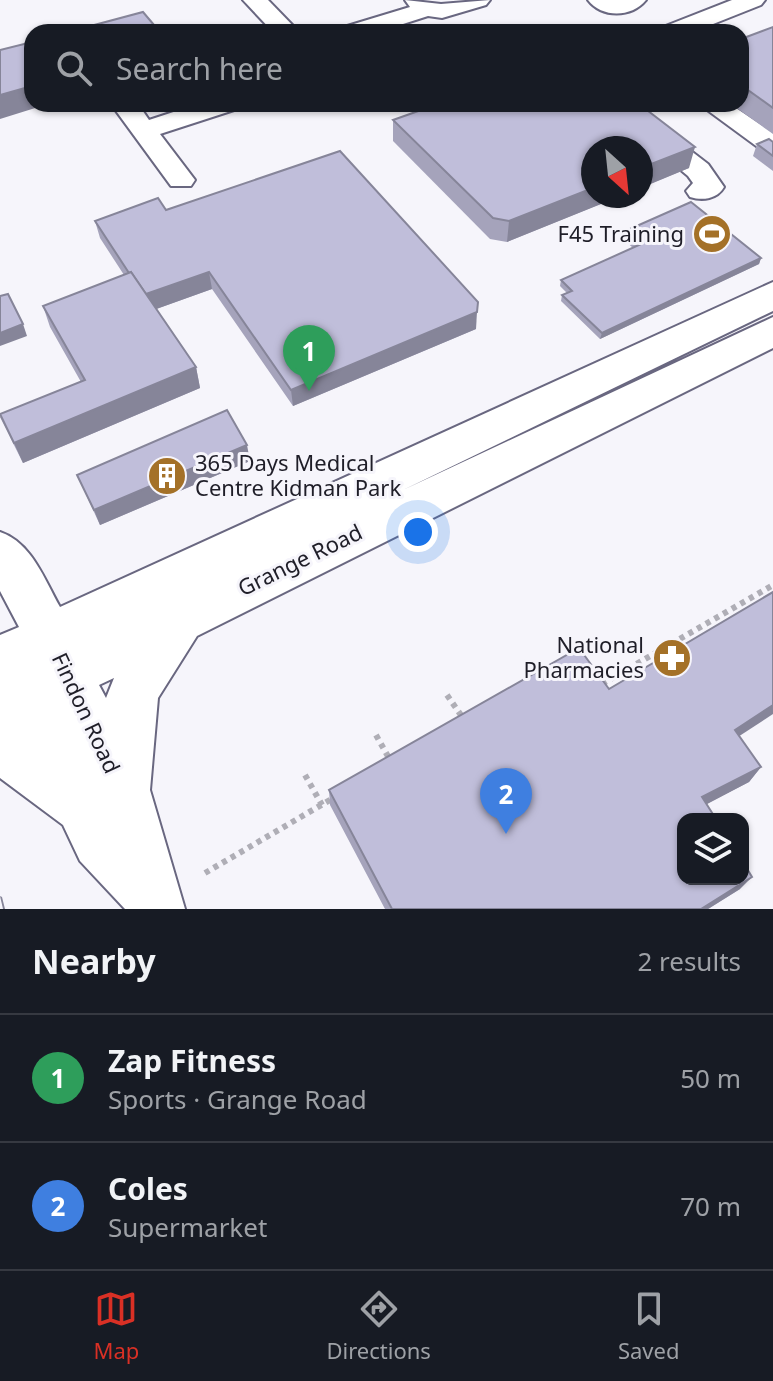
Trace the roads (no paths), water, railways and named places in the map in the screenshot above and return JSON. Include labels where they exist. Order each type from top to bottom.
[{"type":"main road","name":"Grange Road","points":[[23,665],[185,616],[773,295]]},
{"type":"main road","name":"Grange Road","points":[[23,665],[129,599],[604,388],[773,331]]},
{"type":"main road","points":[[5,557],[66,592],[129,599]]},
{"type":"main road","name":"Findon Road","points":[[5,557],[23,665],[105,802],[100,841],[150,896]]},
{"type":"main road","points":[[0,750],[105,802],[132,689],[150,659],[185,616]]},
{"type":"street","points":[[373,24],[422,4],[442,11],[478,0]]},
{"type":"street","points":[[605,4],[634,0]]},
{"type":"street","points":[[692,24],[753,0]]},
{"type":"street","points":[[263,1],[281,24]]},
{"type":"street","points":[[130,112],[181,180]]},
{"type":"street","points":[[144,130],[200,112]]},
{"type":"street","points":[[624,112],[698,170],[710,187],[700,191]]},
{"type":"street","points":[[724,112],[773,145]]},
{"type":"place","name":"F45 Training","points":[[712,234]]},
{"type":"place","name":"Zap Fitness","points":[[309,391]]},
{"type":"place","name":"365 Days Medical Centre Kidman Park","points":[[167,476]]},
{"type":"place","name":"National Pharmacies","points":[[672,658]]},
{"type":"place","name":"Coles","points":[[506,834]]}]
